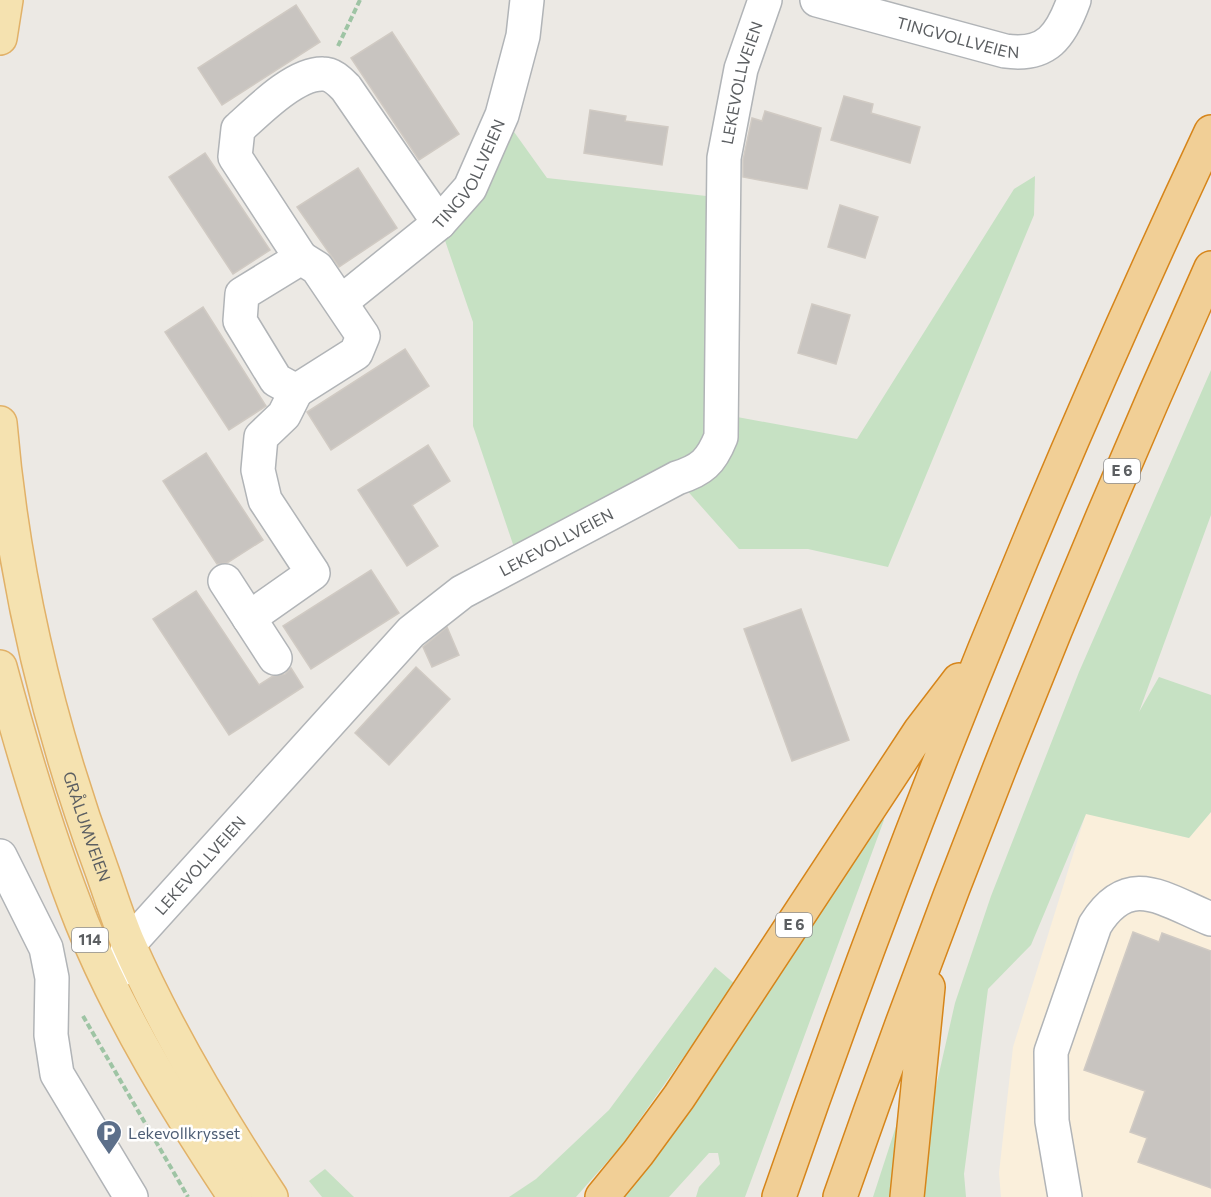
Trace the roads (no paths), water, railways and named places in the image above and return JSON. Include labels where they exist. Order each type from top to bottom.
[{"type":"highway","name":"E 6","points":[[779,1197],[875,929],[982,651],[1115,341],[1211,132]]},
{"type":"highway","name":"E 6","points":[[840,1197],[934,936],[1036,674],[1211,268]]},
{"type":"highway","name":"E 6","points":[[602,1197],[664,1118],[743,1003],[920,731],[982,651]]},
{"type":"highway","name":"E 6","points":[[907,1197],[934,936]]},
{"type":"main road","points":[[0,38],[6,0]]},
{"type":"main road","name":"GRÅLUMVEIEN","points":[[0,423],[10,515],[46,698],[77,804],[129,944],[185,1059],[272,1197]]},
{"type":"main road","name":"114","points":[[0,667],[22,751],[82,923],[115,994],[173,1097],[235,1197]]},
{"type":"street","name":"TINGVOLLVEIEN","points":[[341,302],[439,223],[470,188],[502,115],[523,36],[527,0]]},
{"type":"street","name":"LEKEVOLLVEIEN","points":[[115,994],[129,944],[411,632],[462,592],[676,478],[696,472],[714,455],[721,437],[724,158],[741,69],[765,0]]},
{"type":"street","name":"TINGVOLLVEIEN","points":[[817,0],[1005,51],[1027,54],[1054,52],[1074,0]]},
{"type":"street","points":[[249,618],[313,573],[265,500],[258,470],[261,437],[284,415],[296,391],[356,352],[363,336],[317,268],[301,258],[235,157],[238,129],[280,92],[311,76],[324,74],[336,78],[346,88],[439,223]]},
{"type":"street","points":[[296,391],[276,380],[240,321],[242,294],[301,258]]},
{"type":"street","points":[[225,581],[274,658]]},
{"type":"street","points":[[0,856],[46,948],[52,978],[51,1035],[57,1074],[131,1197]]},
{"type":"street","points":[[1065,1197],[1052,1121],[1051,1052],[1095,925],[1105,908],[1118,898],[1132,892],[1150,895],[1211,919]]},
{"type":"place","name":"Lekevollkrysset","points":[[109,1156]]}]
